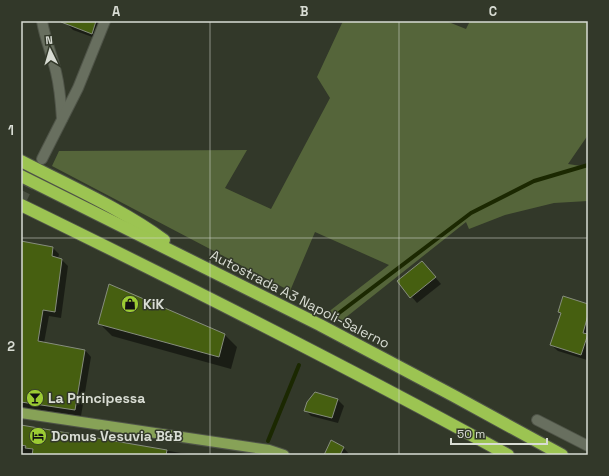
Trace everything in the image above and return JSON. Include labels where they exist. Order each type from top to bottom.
[{"type":"highway","points":[[21,161],[145,226],[187,258]]},
{"type":"highway","name":"Autostrada A3 Napoli-Salerno","points":[[21,176],[187,258],[454,396],[562,455]]},
{"type":"highway","points":[[21,205],[169,278],[435,415],[508,455]]},
{"type":"highway","points":[[21,209],[50,219]]},
{"type":"main road","points":[[21,413],[269,450],[284,455]]},
{"type":"street","points":[[42,21],[44,35],[56,71],[62,121]]},
{"type":"street","points":[[42,159],[78,88],[105,21]]},
{"type":"street","points":[[537,420],[588,446]]},
{"type":"green space","points":[[343,21],[446,21],[466,29],[470,21],[588,21],[588,135],[568,164],[588,167],[588,201],[554,203],[505,215],[469,229],[466,222],[340,322],[327,313],[389,265],[315,232],[290,291],[52,166],[59,151],[247,150],[225,188],[271,209],[330,98],[317,77]]},
{"type":"building","points":[[61,21],[96,21],[92,34]]},
{"type":"building","points":[[21,241],[53,247],[52,256],[62,259],[55,312],[43,310],[38,341],[85,350],[75,410],[21,402]]},
{"type":"building","points":[[422,261],[436,277],[410,298],[397,281]]},
{"type":"building","name":"KiK","points":[[109,284],[225,334],[219,357],[98,324]]},
{"type":"building","points":[[563,296],[588,304],[588,315],[583,333],[588,334],[581,355],[550,345],[561,313],[558,312]]},
{"type":"building","points":[[315,392],[338,399],[332,418],[304,411],[307,402]]},
{"type":"building","points":[[21,425],[167,450],[166,455],[32,455],[33,449],[25,448],[26,446],[21,445]]},
{"type":"building","points":[[331,440],[344,447],[340,455],[324,455]]},
{"type":"waterway","points":[[339,313],[471,213],[534,181],[588,165]]},
{"type":"waterway","points":[[268,441],[299,365]]},
{"type":"tunnel","points":[[21,201],[34,174]]},
{"type":"place","name":"KiK","points":[[130,304]]},
{"type":"place","name":"La Principessa","points":[[35,398]]},
{"type":"place","name":"Domus Vesuvia B&B","points":[[38,436]]}]
